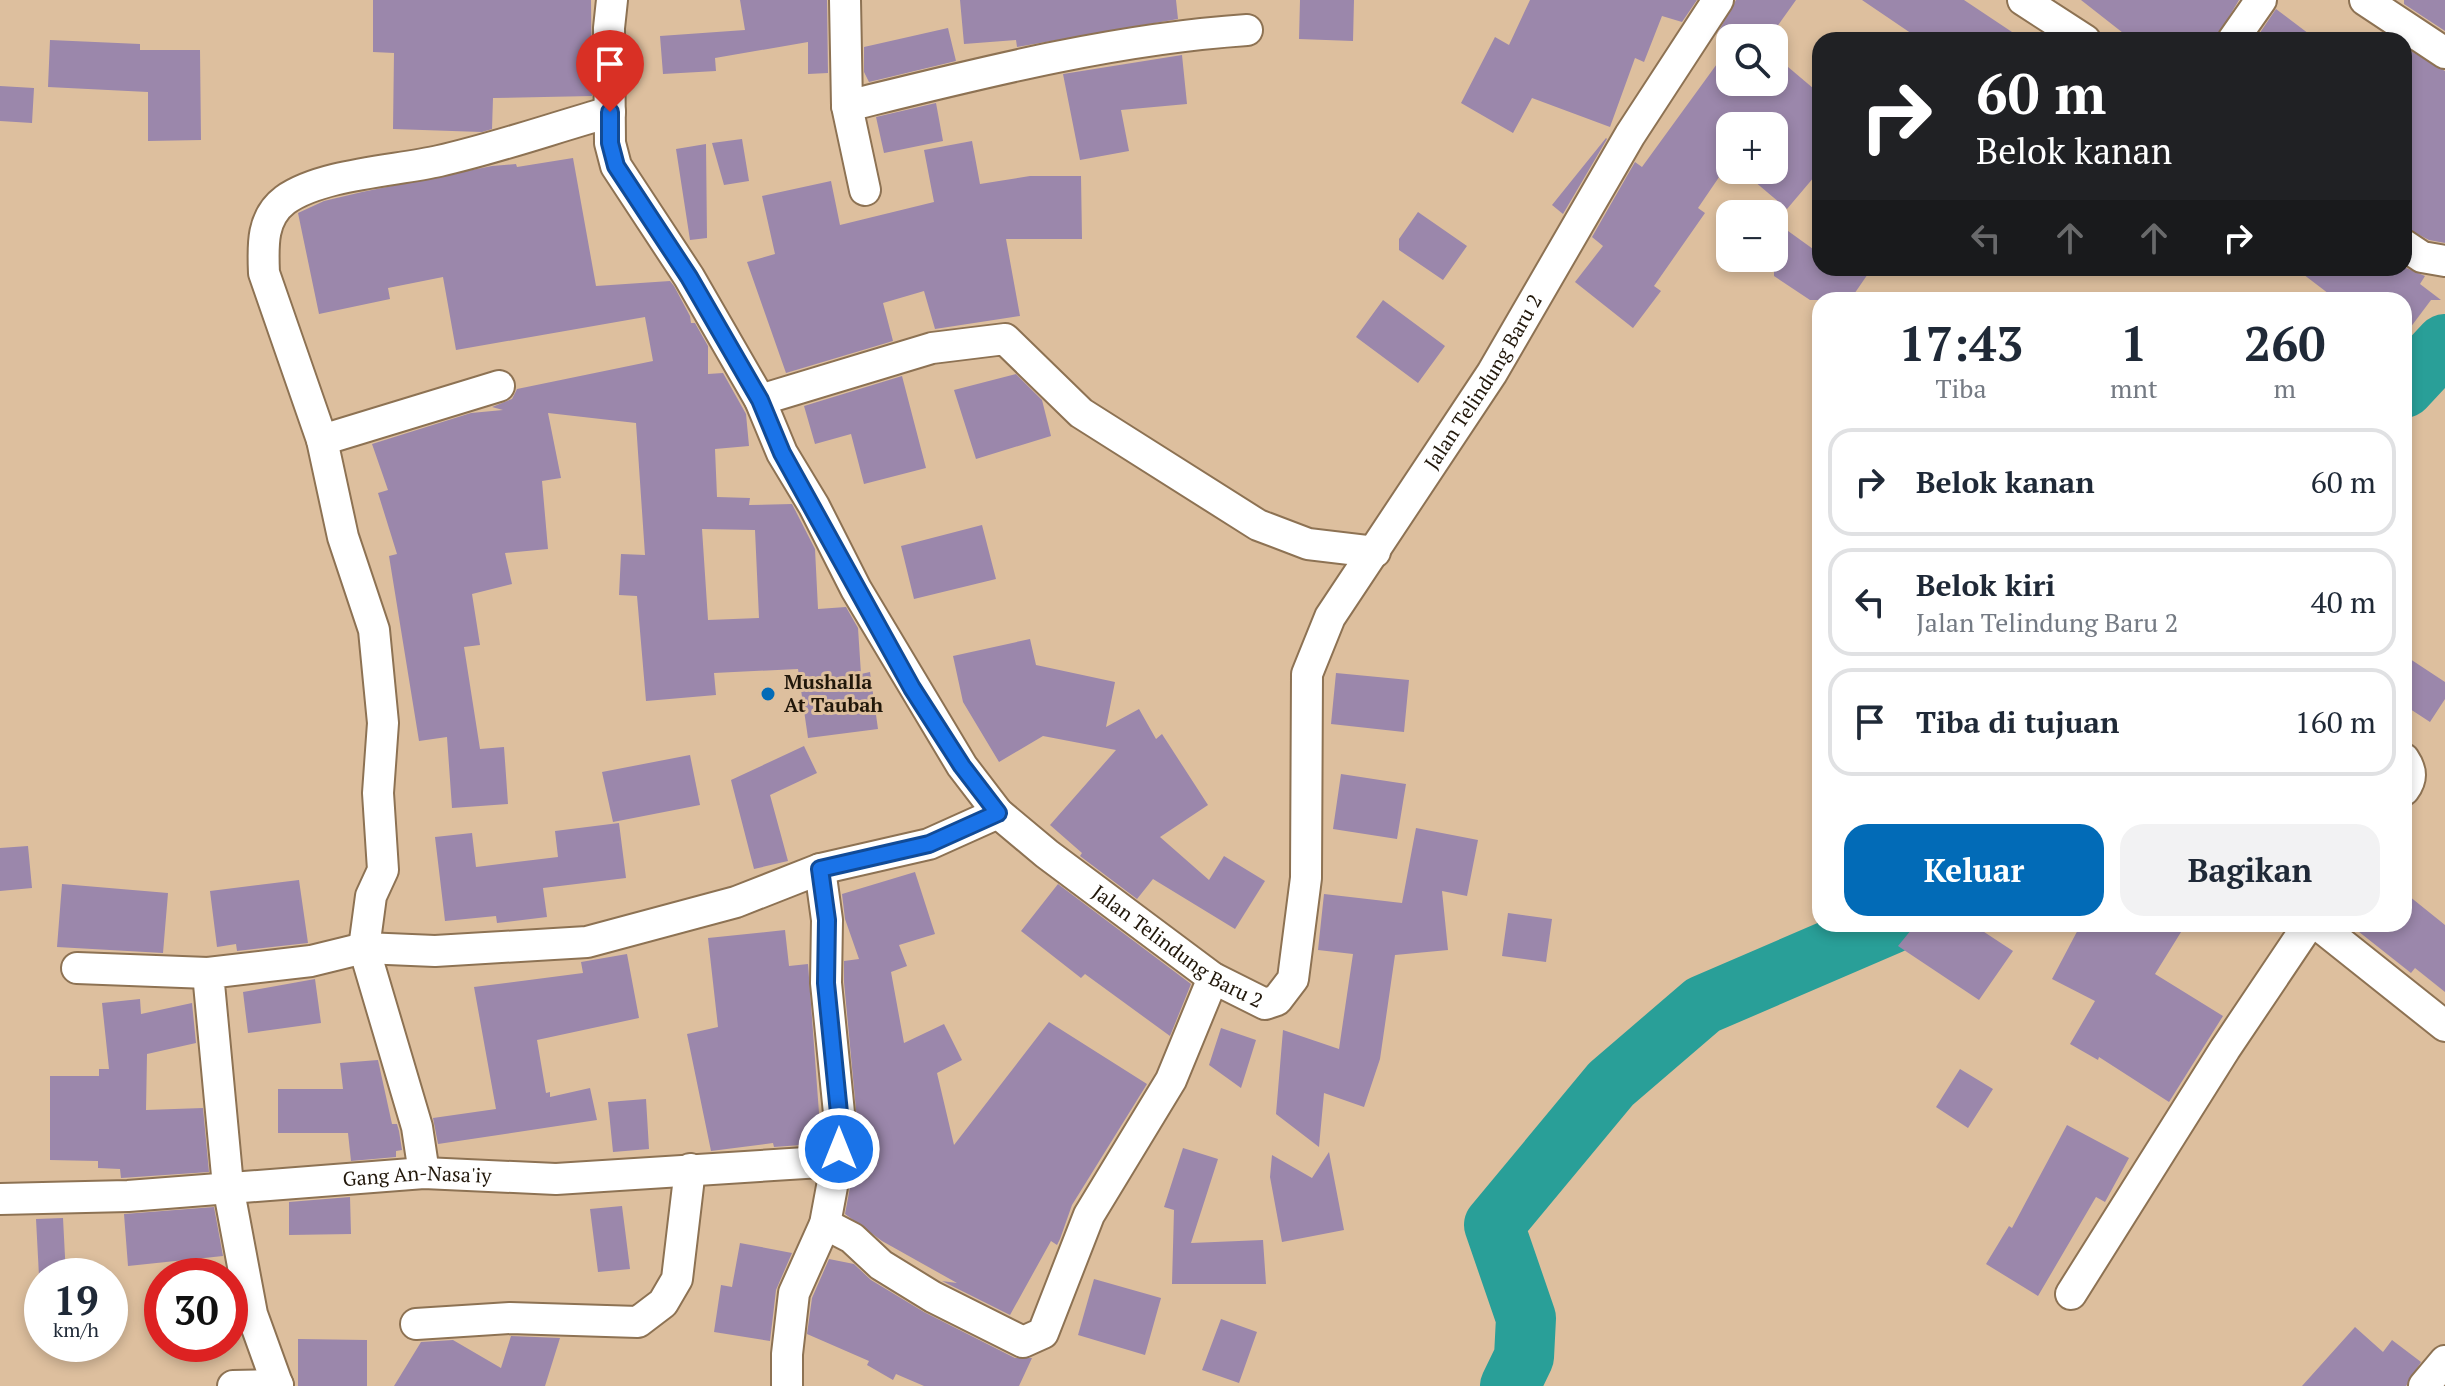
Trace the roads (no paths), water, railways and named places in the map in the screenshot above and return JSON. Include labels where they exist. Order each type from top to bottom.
[{"type":"street","name":"Jalan Telindung Baru 2","points":[[612,0],[610,143],[616,166],[689,277],[760,400],[782,453],[912,688],[962,766],[998,813],[1213,978],[1265,1004],[1277,1000],[1293,979],[1306,878],[1307,674],[1330,617],[1492,373],[1630,135],[1718,0]]},
{"type":"street","points":[[845,0],[847,106],[865,190]]},
{"type":"street","points":[[2023,0],[2073,32]]},
{"type":"street","points":[[2239,32],[2261,0]]},
{"type":"street","points":[[2365,0],[2445,53]]},
{"type":"street","points":[[847,106],[1068,57],[1196,34],[1247,30]]},
{"type":"street","points":[[424,1173],[417,1127],[364,948],[371,896],[383,870],[378,793],[383,723],[374,630],[343,537],[322,440],[264,273],[263,244],[274,211],[287,199],[324,184],[441,161],[610,112]]},
{"type":"street","points":[[2412,250],[2422,257],[2445,261]]},
{"type":"street","points":[[760,400],[932,348],[1005,339],[1081,413],[1258,525],[1308,544],[1375,552]]},
{"type":"street","points":[[322,440],[499,386]]},
{"type":"street","points":[[77,968],[208,973],[311,961],[364,948],[435,951],[587,942],[736,902],[820,869],[929,844],[998,813]]},
{"type":"street","points":[[787,1386],[794,1293],[825,1224],[837,1161],[840,1123],[826,983],[827,920],[820,869]]},
{"type":"street","points":[[2071,1294],[2225,1049],[2304,932]]},
{"type":"street","points":[[2327,932],[2445,1026]]},
{"type":"street","points":[[208,973],[228,1186],[252,1314],[278,1385],[233,1386]]},
{"type":"street","points":[[825,1224],[852,1238],[881,1265],[933,1297],[1023,1342],[1036,1339],[1043,1333],[1089,1215],[1171,1080],[1213,978]]},
{"type":"street","name":"Gang An-Nasa'iy","points":[[0,1199],[128,1196],[424,1173],[556,1179],[837,1161]]},
{"type":"street","points":[[416,1324],[510,1318],[638,1322],[663,1303],[677,1279],[690,1169]]},
{"type":"street","points":[[2424,1386],[2445,1361]]},
{"type":"waterway","points":[[2412,379],[2445,344]]},
{"type":"waterway","points":[[1510,1386],[1524,1357],[1526,1318],[1494,1225],[1611,1084],[1703,1005],[1872,932]]},
{"type":"place","name":"Mushalla At Taubah","points":[[768,694]]}]
